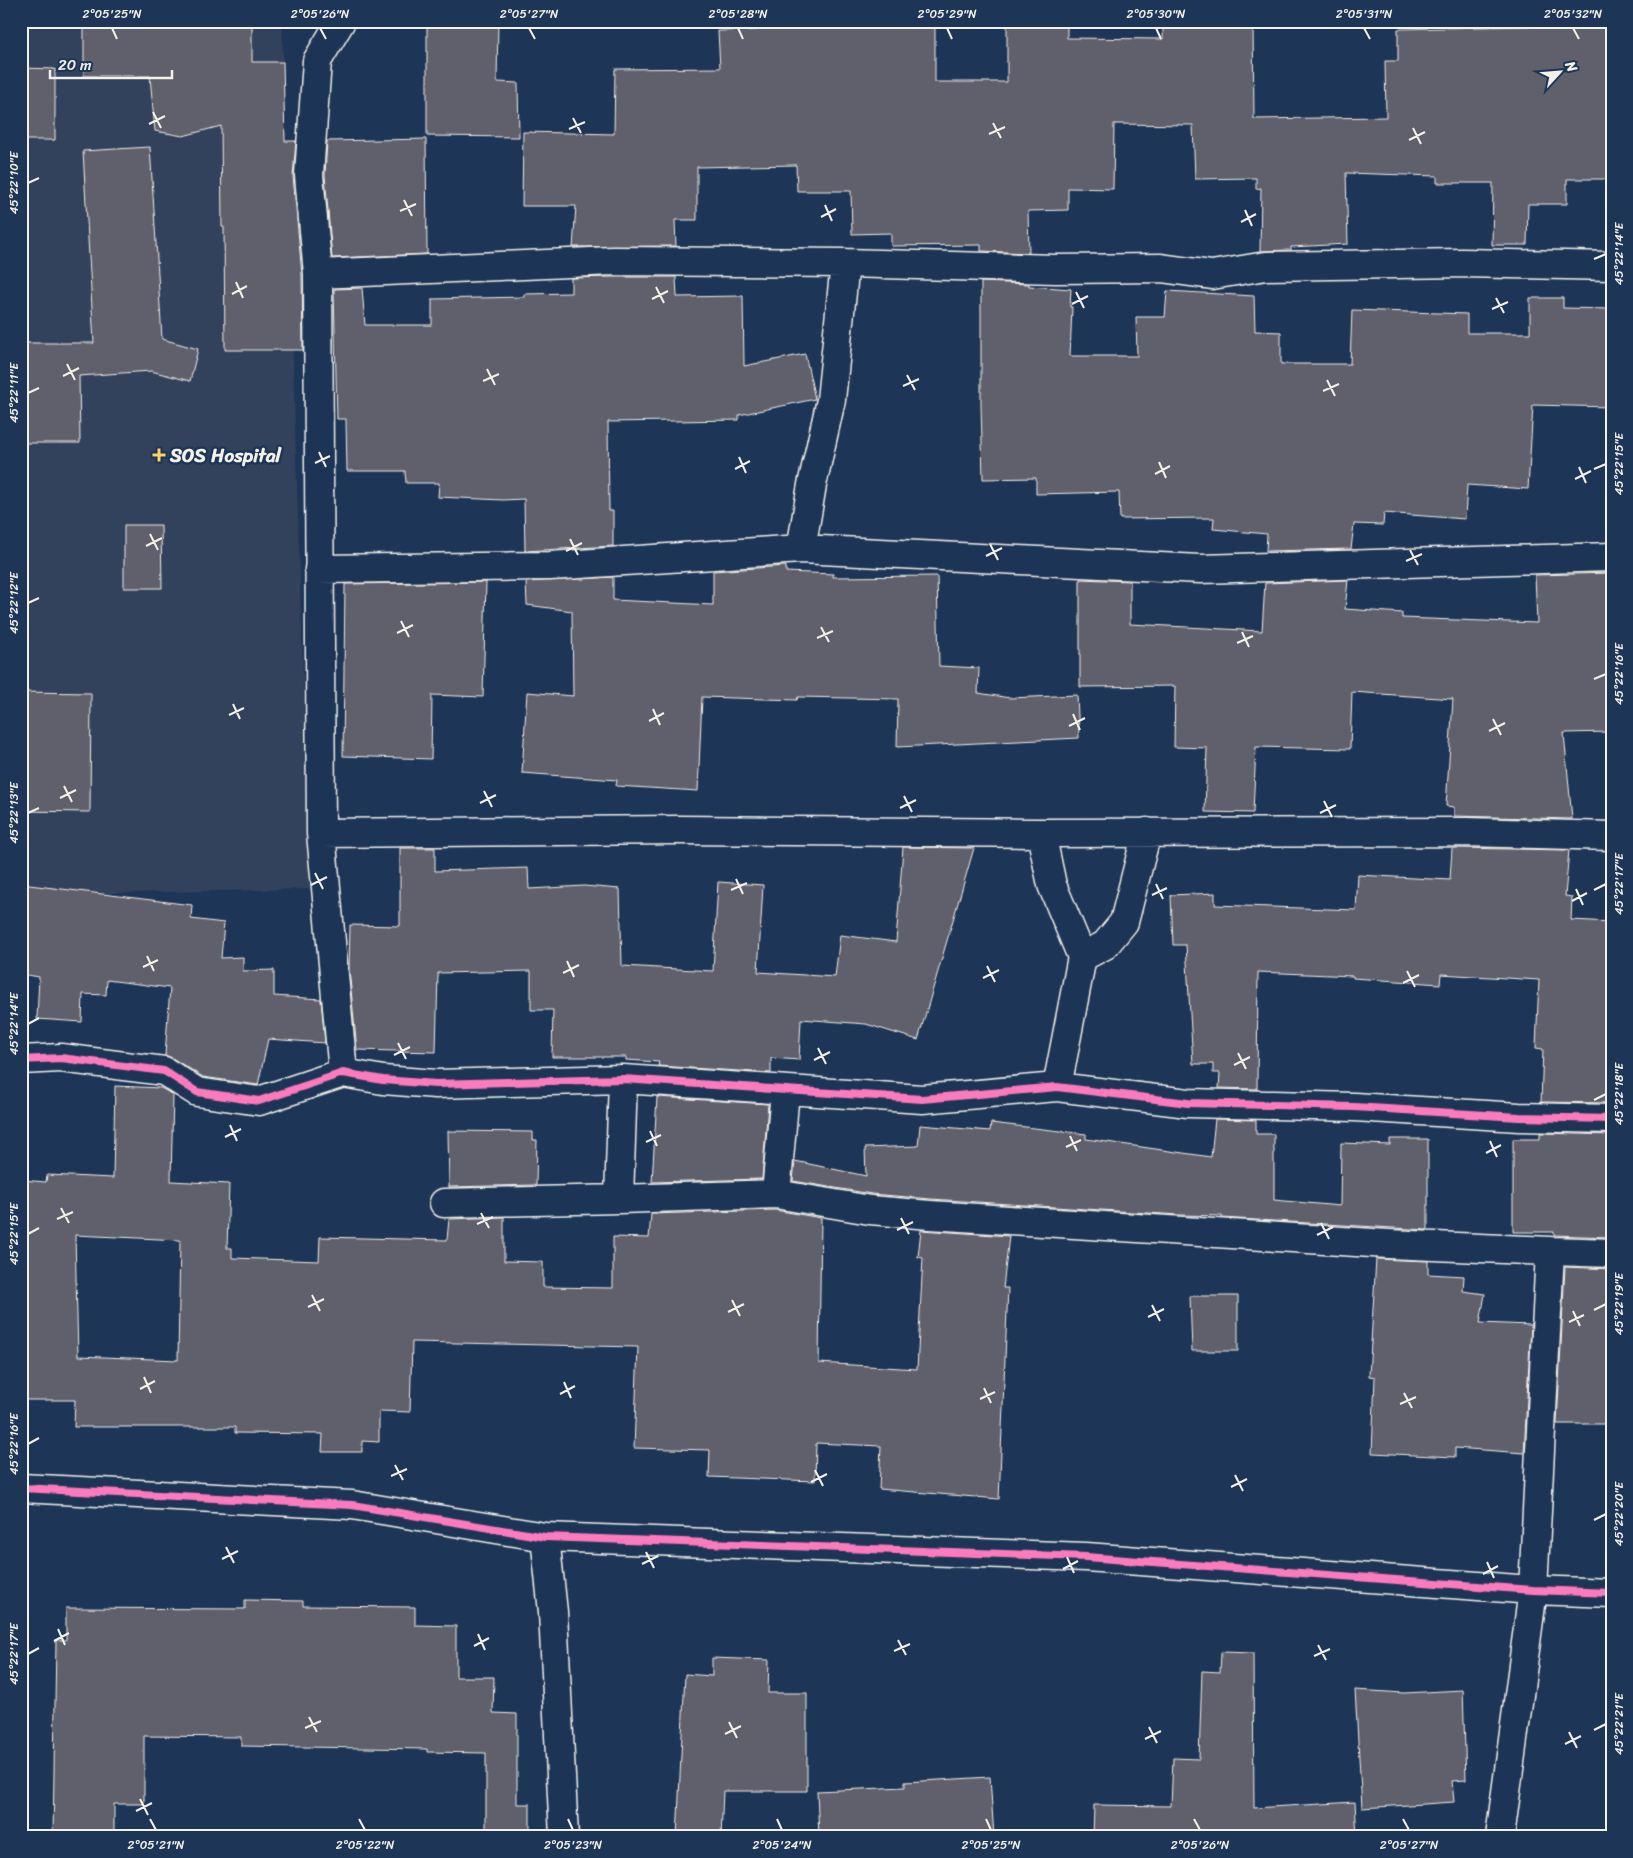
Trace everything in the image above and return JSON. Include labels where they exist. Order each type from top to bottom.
[{"type":"street","points":[[341,21],[317,60],[309,175],[318,274],[321,833],[343,1073]]},
{"type":"street","points":[[318,274],[613,261],[845,263],[1056,269],[1161,268],[1212,275],[1266,266],[1463,264],[1612,266]]},
{"type":"street","points":[[801,549],[812,485],[832,400],[845,263]]},
{"type":"street","points":[[319,568],[550,566],[801,549],[1200,569],[1612,557]]},
{"type":"street","points":[[321,833],[678,830],[1041,833],[1466,832],[1612,836]]},
{"type":"street","points":[[1082,957],[1105,945],[1124,922],[1147,832]]},
{"type":"street","points":[[1041,833],[1052,885],[1082,957],[1057,1087]]},
{"type":"street","points":[[21,1060],[61,1058],[164,1071],[197,1092],[259,1101],[343,1073],[383,1080],[436,1084],[623,1079],[922,1099],[1057,1087],[1188,1103],[1354,1107],[1520,1117],[1612,1119]]},
{"type":"street","points":[[620,1200],[623,1079]]},
{"type":"street","points":[[776,1194],[785,1091]]},
{"type":"street","points":[[444,1203],[620,1200],[776,1194],[870,1210],[930,1215],[1388,1244],[1612,1253]]},
{"type":"street","points":[[1500,1837],[1532,1590],[1550,1251]]},
{"type":"street","points":[[21,1488],[352,1505],[545,1537],[1086,1557],[1532,1590],[1612,1593]]},
{"type":"street","points":[[545,1537],[553,1612],[564,1837]]},
{"type":"shaded area","name":"SOS Hospital","points":[[21,21],[282,21],[310,889],[21,895]]},
{"type":"building","points":[[84,21],[252,21],[252,62],[283,62],[285,141],[296,141],[293,176],[302,275],[303,350],[225,350],[221,126],[183,136],[155,131],[150,76],[84,76]]},
{"type":"building","points":[[427,21],[498,21],[497,82],[518,83],[519,137],[427,136]]},
{"type":"building","points":[[757,21],[935,21],[935,82],[1007,82],[1007,21],[1067,21],[1067,38],[1163,39],[1163,21],[1200,21],[1200,24],[1253,24],[1254,119],[1386,117],[1385,61],[1398,61],[1398,29],[1529,26],[1529,21],[1612,21],[1612,179],[1567,179],[1567,204],[1528,204],[1527,245],[1492,245],[1493,183],[1437,183],[1437,176],[1346,173],[1348,244],[1291,247],[1291,250],[1260,251],[1261,188],[1256,189],[1256,178],[1195,179],[1193,125],[1114,124],[1113,189],[1068,188],[1068,210],[1028,211],[1029,253],[981,251],[981,245],[891,246],[891,233],[852,234],[851,191],[797,191],[796,165],[697,167],[697,220],[675,220],[676,246],[573,247],[576,206],[522,206],[523,132],[614,134],[615,69],[720,68],[718,31],[758,30]]},
{"type":"building","points":[[21,68],[55,69],[55,140],[21,140]]},
{"type":"building","points":[[426,139],[427,254],[332,258],[325,175],[327,141]]},
{"type":"building","points":[[150,147],[162,339],[198,349],[190,381],[151,371],[79,376],[80,443],[21,443],[21,343],[94,343],[83,151]]},
{"type":"building","points":[[676,277],[677,297],[743,296],[744,366],[805,354],[815,399],[739,415],[739,420],[608,422],[609,511],[613,511],[613,546],[525,551],[524,499],[438,497],[439,483],[406,483],[405,471],[347,471],[346,419],[337,419],[334,289],[362,288],[365,325],[432,325],[432,299],[524,297],[524,294],[571,293],[571,278]]},
{"type":"building","points":[[981,282],[1029,284],[1029,286],[1071,289],[1070,356],[1137,356],[1136,317],[1165,317],[1167,291],[1254,296],[1255,331],[1281,332],[1281,364],[1350,364],[1352,310],[1467,314],[1467,333],[1530,333],[1530,298],[1563,298],[1563,308],[1612,309],[1612,407],[1533,405],[1528,489],[1467,485],[1465,519],[1384,513],[1383,525],[1354,524],[1351,549],[1266,551],[1267,534],[1213,529],[1214,518],[1120,519],[1119,492],[1036,494],[1036,478],[983,479]]},
{"type":"building","points":[[124,525],[161,525],[162,588],[124,588]]},
{"type":"building","points":[[786,566],[786,572],[833,574],[833,577],[937,576],[939,666],[979,668],[978,693],[1010,698],[1077,695],[1079,738],[897,747],[898,699],[798,697],[797,700],[702,697],[698,791],[616,786],[617,780],[522,773],[527,692],[573,696],[572,611],[527,605],[526,582],[613,577],[613,600],[713,605],[713,571]]},
{"type":"building","points":[[1612,573],[1612,732],[1564,733],[1572,819],[1454,816],[1454,807],[1446,806],[1453,699],[1352,692],[1350,749],[1256,747],[1253,813],[1205,812],[1207,748],[1174,747],[1175,686],[1080,687],[1080,579],[1130,581],[1130,624],[1262,631],[1265,583],[1348,580],[1345,609],[1402,613],[1402,618],[1537,623],[1535,575]]},
{"type":"building","points":[[486,582],[483,697],[432,695],[431,759],[343,756],[345,584]]},
{"type":"building","points":[[21,692],[91,693],[90,812],[21,811]]},
{"type":"building","points":[[903,847],[974,848],[918,1040],[866,1024],[801,1019],[799,1060],[771,1058],[771,1073],[658,1066],[659,1062],[626,1060],[626,1057],[552,1057],[553,1010],[531,1010],[531,971],[438,973],[436,1052],[357,1050],[349,969],[350,925],[400,926],[400,848],[435,848],[435,871],[528,868],[529,889],[584,886],[620,889],[622,966],[713,971],[718,882],[763,885],[758,972],[835,977],[840,935],[896,942]]},
{"type":"building","points":[[1452,848],[1569,850],[1565,896],[1572,897],[1571,920],[1612,922],[1612,1103],[1541,1102],[1543,1049],[1536,1048],[1539,980],[1441,974],[1440,984],[1353,978],[1353,976],[1258,972],[1257,1089],[1219,1088],[1220,1073],[1213,1073],[1213,1064],[1193,1064],[1186,945],[1173,945],[1171,895],[1215,893],[1215,905],[1356,910],[1358,875],[1450,880]]},
{"type":"building","points":[[21,884],[192,905],[191,919],[224,923],[221,958],[243,957],[243,971],[274,970],[274,996],[321,999],[325,1043],[268,1039],[258,1085],[203,1077],[165,1055],[170,988],[107,980],[106,995],[83,994],[82,1022],[37,1019],[39,977],[21,974]]},
{"type":"building","points":[[115,1086],[161,1088],[173,1095],[171,1181],[229,1184],[227,1248],[232,1248],[232,1258],[319,1261],[320,1237],[447,1240],[449,1219],[504,1217],[504,1261],[543,1262],[543,1287],[613,1288],[613,1237],[649,1238],[651,1214],[775,1210],[821,1218],[819,1363],[917,1369],[923,1258],[918,1257],[921,1230],[1009,1236],[1003,1288],[1008,1288],[999,1499],[879,1489],[881,1446],[816,1443],[815,1481],[709,1477],[710,1450],[634,1448],[638,1347],[412,1342],[410,1412],[379,1411],[379,1442],[362,1441],[362,1452],[322,1452],[323,1434],[235,1433],[235,1427],[74,1427],[75,1400],[21,1400],[21,1180],[46,1182],[47,1175],[113,1178]],"holes":[[[75,1235],[180,1240],[178,1360],[78,1356]]]},
{"type":"building","points":[[657,1097],[768,1104],[762,1179],[652,1182]]},
{"type":"building","points":[[1215,1119],[1256,1120],[1256,1134],[1274,1134],[1274,1200],[1340,1206],[1341,1143],[1390,1145],[1390,1139],[1428,1139],[1428,1230],[931,1199],[872,1194],[793,1181],[795,1161],[866,1176],[865,1148],[918,1146],[920,1125],[990,1131],[991,1123],[1086,1134],[1086,1139],[1211,1157]]},
{"type":"building","points":[[448,1131],[533,1132],[533,1140],[537,1140],[536,1185],[449,1187]]},
{"type":"building","points":[[1540,1133],[1612,1135],[1612,1237],[1554,1235],[1554,1232],[1513,1232],[1513,1139],[1540,1139]]},
{"type":"building","points":[[1376,1259],[1428,1261],[1428,1274],[1464,1276],[1463,1291],[1485,1294],[1480,1323],[1531,1325],[1524,1453],[1455,1448],[1455,1457],[1372,1453],[1375,1377],[1369,1376]]},
{"type":"building","points":[[1565,1267],[1612,1269],[1612,1424],[1557,1424]]},
{"type":"building","points":[[1190,1296],[1238,1296],[1238,1351],[1192,1351]]},
{"type":"building","points":[[245,1600],[303,1601],[303,1606],[415,1607],[415,1625],[456,1626],[456,1677],[494,1677],[493,1713],[517,1714],[517,1804],[530,1804],[530,1837],[486,1837],[486,1753],[427,1752],[427,1749],[241,1746],[241,1737],[144,1736],[144,1804],[114,1804],[114,1833],[86,1833],[86,1837],[53,1837],[56,1640],[66,1640],[66,1608],[245,1609]]},
{"type":"building","points":[[1221,1652],[1253,1653],[1254,1808],[1355,1802],[1357,1837],[1093,1837],[1094,1805],[1171,1806],[1173,1758],[1199,1759],[1202,1671],[1220,1672]]},
{"type":"building","points":[[712,1658],[769,1660],[768,1693],[807,1693],[807,1791],[723,1791],[721,1837],[677,1837],[685,1674],[712,1676]]},
{"type":"building","points":[[1355,1690],[1404,1693],[1463,1690],[1466,1780],[1452,1781],[1454,1802],[1362,1808]]},
{"type":"building","points":[[990,1777],[994,1837],[819,1837],[817,1791],[905,1787],[905,1782]]},
{"type":"cycle path","points":[[21,1060],[61,1058],[164,1071],[197,1092],[259,1101],[343,1073],[383,1080],[436,1084],[623,1079],[922,1099],[1057,1087],[1188,1103],[1354,1107],[1519,1117],[1612,1119]]},
{"type":"cycle path","points":[[21,1488],[352,1505],[545,1537],[1086,1557],[1533,1590],[1612,1593]]},
{"type":"place","name":"SOS Hospital","points":[[159,455]]}]
